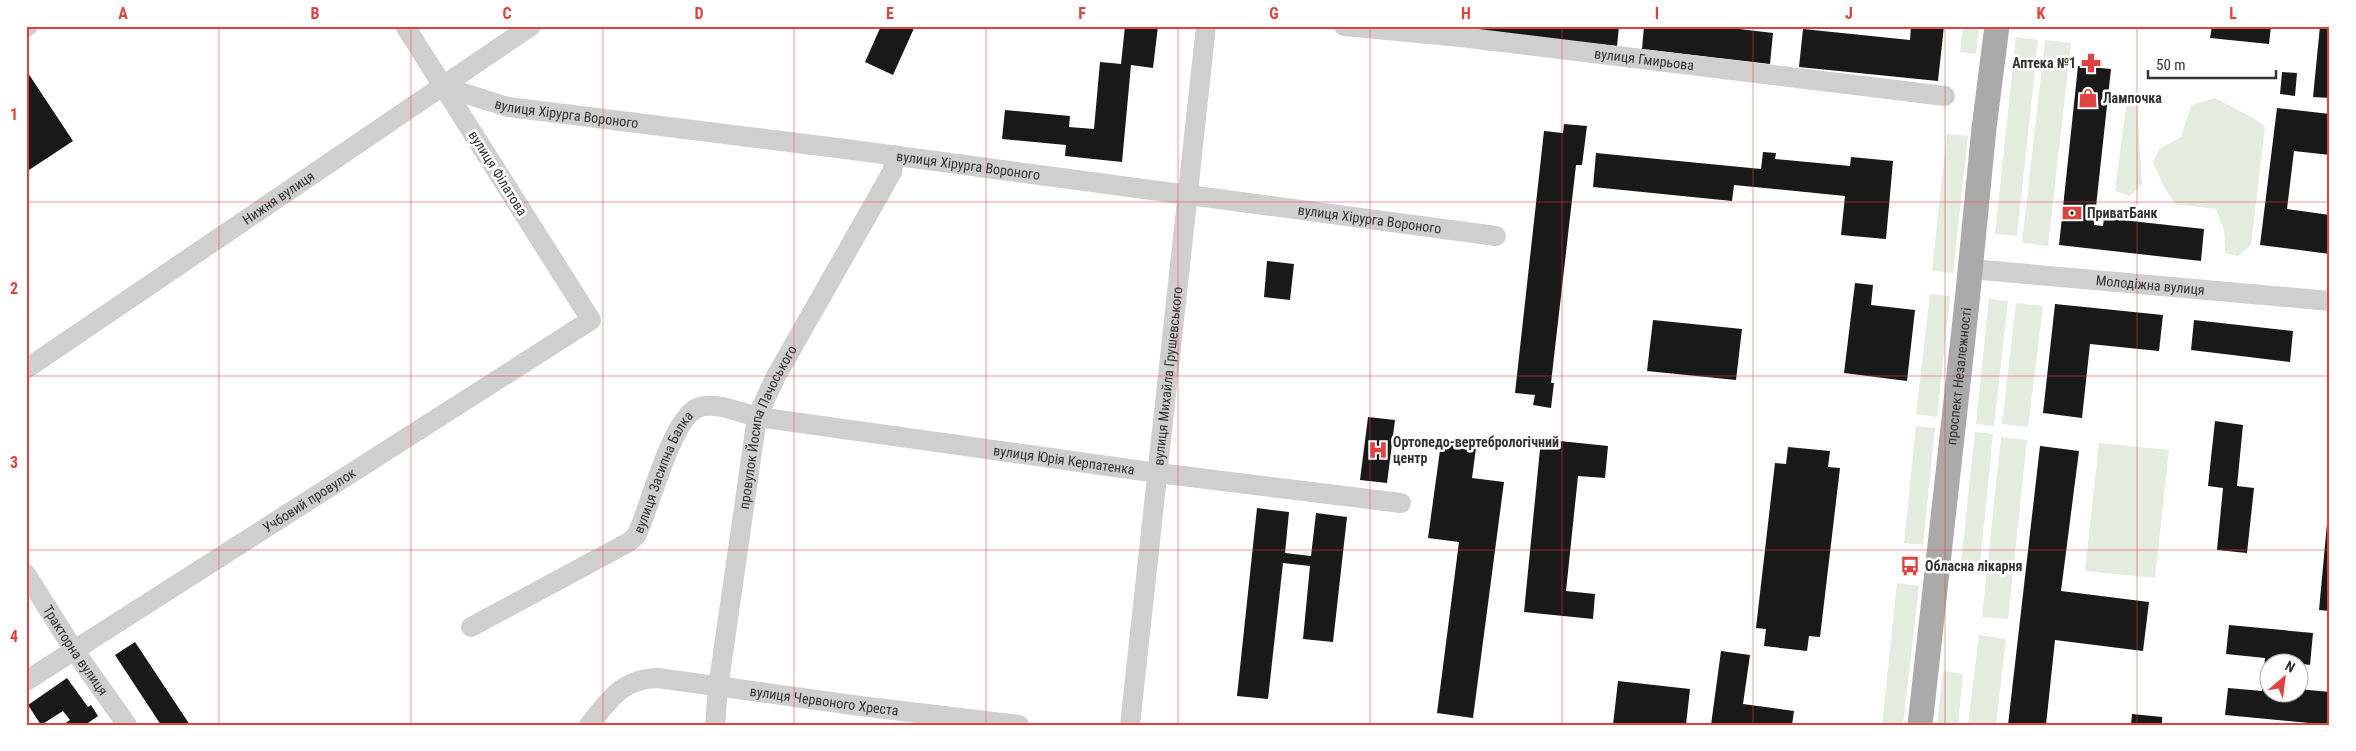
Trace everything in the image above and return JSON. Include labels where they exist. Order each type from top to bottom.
[{"type":"main road","name":"проспект Незалежності","points":[[1920,725],[1971,269],[1983,138],[1997,26]]},
{"type":"street","name":"вулиця Філатова","points":[[404,26],[592,320]]},
{"type":"street","name":"Нижня вулиця","points":[[26,369],[444,87],[531,26]]},
{"type":"street","name":"вулиця Михайла Грушевського","points":[[1130,725],[1206,26]]},
{"type":"street","name":"вулиця Гмирьова","points":[[1344,26],[1461,37],[1945,96]]},
{"type":"street","name":"вулиця Хірурга Вороного","points":[[444,87],[508,107],[895,156],[1496,236]]},
{"type":"street","name":"провулок Йосипа Пачоського","points":[[715,725],[718,688],[757,417],[775,378],[892,172],[895,156]]},
{"type":"street","name":"Молодіжна вулиця","points":[[1971,269],[2330,301]]},
{"type":"street","name":"Учбовий провулок","points":[[26,681],[592,320]]},
{"type":"street","name":"вулиця Засипна Балка","points":[[471,627],[629,542],[636,536],[672,442],[682,422],[690,413],[699,407],[714,406],[757,417]]},
{"type":"street","name":"вулиця Юрія Керпатенка","points":[[757,417],[1158,473],[1402,503]]},
{"type":"street","name":"Тракторна вулиця","points":[[26,574],[74,650],[127,725]]},
{"type":"street","name":"вулиця Червоного Хреста","points":[[589,725],[615,693],[643,678],[682,681],[718,688],[1019,725]]},
{"type":"shaded area","points":[[1963,26],[1979,26],[1976,54],[1960,52]]},
{"type":"shaded area","points":[[2016,37],[2038,40],[2017,236],[1995,234]]},
{"type":"shaded area","points":[[2045,40],[2071,43],[2048,246],[2022,243]]},
{"type":"shaded area","points":[[2215,98],[2253,118],[2265,127],[2251,245],[2238,256],[2225,253],[2224,230],[2216,209],[2175,204],[2163,185],[2153,162],[2159,149],[2181,137],[2191,105]]},
{"type":"shaded area","points":[[2126,106],[2137,106],[2142,184],[2130,196],[2115,191]]},
{"type":"shaded area","points":[[1947,134],[1968,136],[1953,273],[1932,271]]},
{"type":"shaded area","points":[[1930,294],[1950,296],[1937,417],[1916,414]]},
{"type":"shaded area","points":[[1989,299],[2008,301],[1994,426],[1976,424]]},
{"type":"shaded area","points":[[2016,303],[2043,306],[2028,427],[2002,424]]},
{"type":"shaded area","points":[[1916,426],[1935,428],[1923,545],[1904,543]]},
{"type":"shaded area","points":[[1975,432],[1993,434],[1979,574],[1960,572]]},
{"type":"shaded area","points":[[2001,437],[2027,440],[2008,619],[1982,617]]},
{"type":"shaded area","points":[[2099,443],[2169,450],[2155,578],[2085,571]]},
{"type":"shaded area","points":[[1897,583],[1919,586],[1903,725],[1882,725]]},
{"type":"shaded area","points":[[1979,635],[2006,639],[1996,725],[1968,725]]},
{"type":"shaded area","points":[[1943,671],[1963,674],[1958,725],[1937,725]]},
{"type":"building","points":[[881,26],[915,26],[893,75],[865,62]]},
{"type":"building","points":[[1125,26],[1158,26],[1153,68],[1131,65],[1122,162],[1065,156],[1066,145],[1002,139],[1005,110],[1070,116],[1069,127],[1094,129],[1100,62],[1121,64]]},
{"type":"building","points":[[1478,26],[1619,26],[1617,46],[1477,32]]},
{"type":"building","points":[[1644,26],[1714,26],[1773,33],[1770,64],[1642,49]]},
{"type":"building","points":[[1911,26],[1944,26],[1938,81],[1799,67],[1803,29],[1910,40]]},
{"type":"building","points":[[2212,26],[2271,26],[2269,44],[2210,38]]},
{"type":"building","points":[[2320,26],[2330,26],[2330,98],[2313,97]]},
{"type":"building","points":[[2078,66],[2111,69],[2094,225],[2103,226],[2104,218],[2204,229],[2201,261],[2059,245]]},
{"type":"building","points":[[2282,72],[2297,73],[2295,96],[2280,94]]},
{"type":"building","points":[[28,73],[73,141],[26,172],[26,75]]},
{"type":"building","points":[[2277,108],[2330,114],[2330,155],[2294,151],[2287,209],[2330,215],[2330,254],[2260,245]]},
{"type":"building","points":[[1564,124],[1587,126],[1582,165],[1576,165],[1551,383],[1554,383],[1551,408],[1533,405],[1535,395],[1515,393],[1544,131],[1563,133]]},
{"type":"building","points":[[1763,152],[1776,153],[1775,159],[1850,166],[1851,157],[1893,161],[1886,239],[1841,235],[1845,196],[1734,185],[1732,201],[1593,187],[1596,153],[1761,169]]},
{"type":"building","points":[[1267,261],[1294,264],[1290,300],[1264,297]]},
{"type":"building","points":[[1855,283],[1873,285],[1871,305],[1915,310],[1907,381],[1844,373]]},
{"type":"building","points":[[2055,304],[2163,315],[2159,351],[2090,344],[2082,418],[2043,413]]},
{"type":"building","points":[[1653,320],[1742,329],[1736,380],[1647,371]]},
{"type":"building","points":[[2194,320],[2293,331],[2290,362],[2191,350]]},
{"type":"building","name":"Ортопедо-вертебрологічний центр","points":[[1368,417],[1395,420],[1387,483],[1360,480]]},
{"type":"building","points":[[2215,421],[2243,425],[2237,486],[2254,488],[2247,553],[2217,550],[2223,488],[2208,486]]},
{"type":"building","points":[[1541,439],[1608,446],[1605,478],[1578,476],[1566,591],[1595,594],[1593,619],[1524,612]]},
{"type":"building","points":[[1441,443],[1476,448],[1472,478],[1504,482],[1473,718],[1437,713],[1459,542],[1428,538]]},
{"type":"building","points":[[2040,446],[2079,451],[2061,591],[2149,602],[2143,651],[2055,640],[2046,725],[2008,725]]},
{"type":"building","points":[[1788,447],[1830,451],[1828,467],[1840,468],[1820,637],[1809,636],[1807,651],[1764,646],[1766,629],[1756,628],[1775,463],[1786,464]]},
{"type":"building","points":[[1257,508],[1289,512],[1285,553],[1311,556],[1316,513],[1347,517],[1333,642],[1303,639],[1310,566],[1283,563],[1268,699],[1237,696]]},
{"type":"building","points":[[2328,513],[2330,513],[2330,611],[2319,610]]},
{"type":"building","points":[[2229,625],[2313,633],[2310,665],[2308,665],[2308,654],[2258,654],[2258,657],[2226,654]]},
{"type":"building","points":[[135,642],[190,725],[161,725],[115,655]]},
{"type":"building","points":[[1721,651],[1750,655],[1743,704],[1794,711],[1792,725],[1711,725]]},
{"type":"building","points":[[67,678],[88,707],[91,705],[98,716],[85,725],[63,725],[70,720],[63,711],[41,725],[28,705]]},
{"type":"building","points":[[1618,681],[1690,689],[1686,725],[1613,725]]},
{"type":"building","points":[[2228,688],[2258,691],[2258,704],[2308,704],[2308,690],[2330,692],[2330,725],[2225,715]]},
{"type":"building","points":[[2132,714],[2162,717],[2162,725],[2131,725]]},
{"type":"place","name":"Аптека №1","points":[[2091,63]]},
{"type":"place","name":"Лампочка","points":[[2088,98]]},
{"type":"place","name":"ПриватБанк","points":[[2072,213]]},
{"type":"place","name":"Ортопедо-вертебрологічний центр","points":[[1378,450]]},
{"type":"place","name":"Обласна лікарня","points":[[1910,566]]}]
